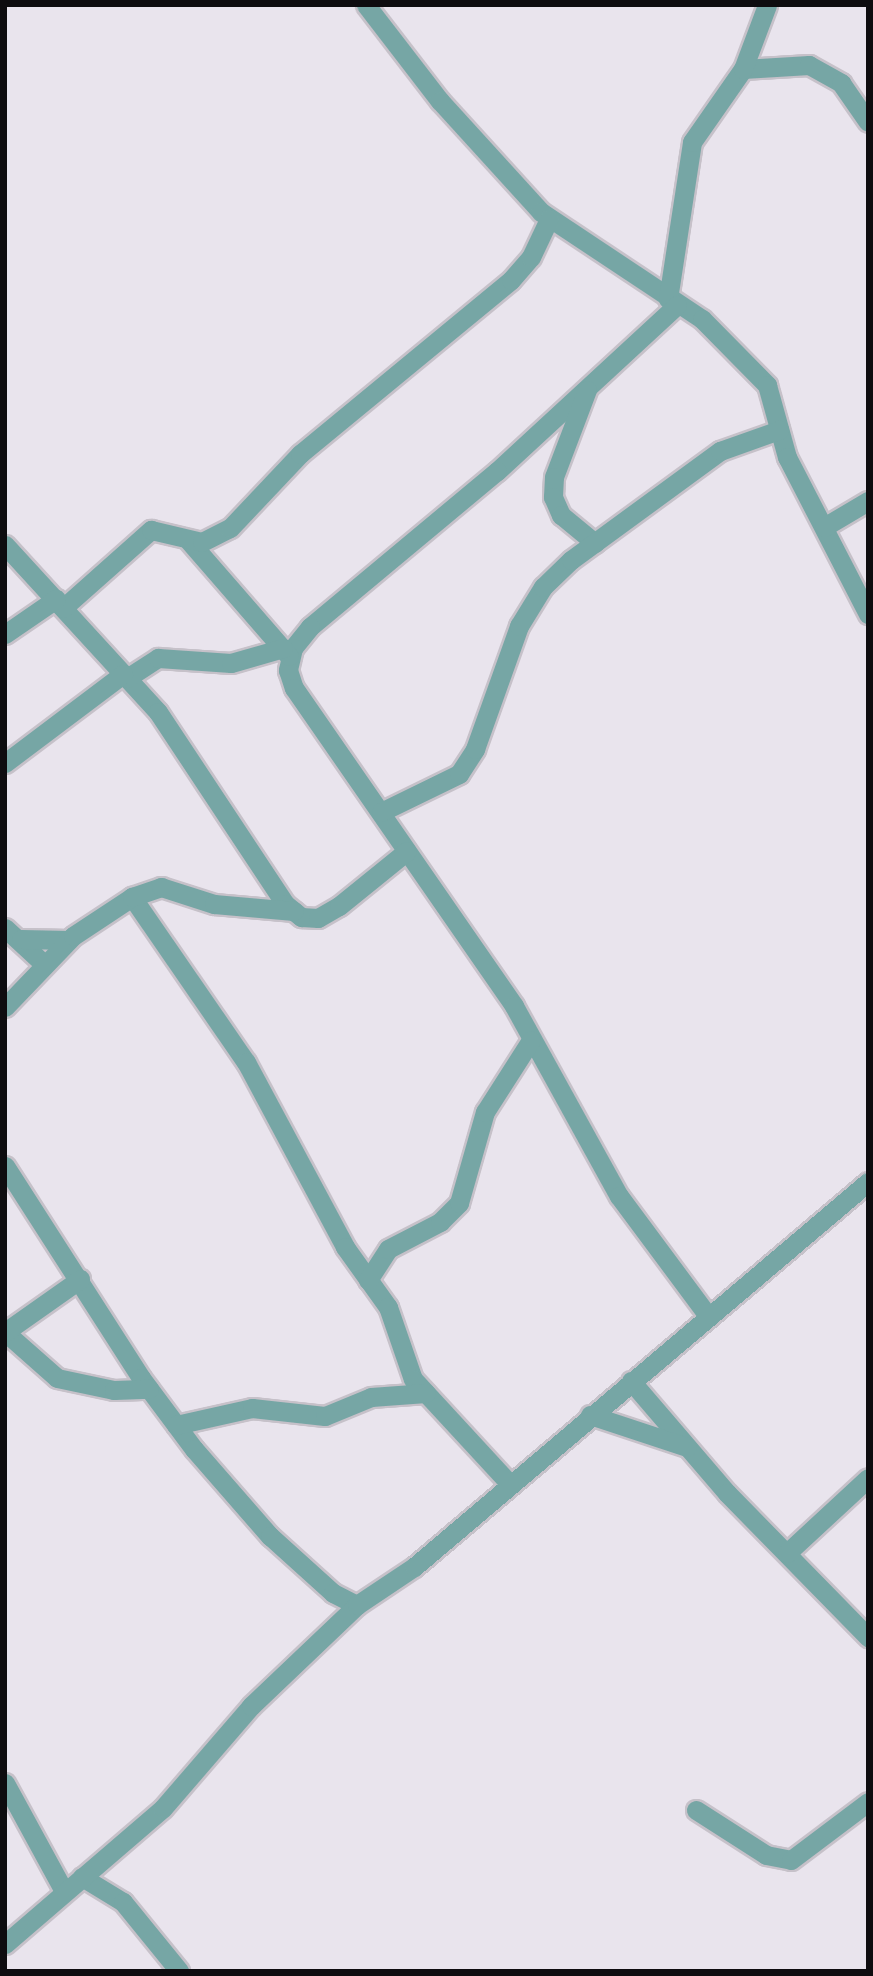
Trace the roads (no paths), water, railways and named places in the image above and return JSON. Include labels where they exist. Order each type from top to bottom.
[{"type":"street","points":[[366,5],[440,101],[549,219],[702,319],[767,385],[779,430],[868,614]]},
{"type":"street","points":[[5,763],[125,676],[158,658],[231,663],[286,652],[310,627],[589,386],[673,302],[692,142],[743,69],[767,5]]},
{"type":"street","points":[[743,69],[809,65],[841,83],[868,122]]},
{"type":"street","points":[[189,541],[230,528],[300,454],[511,280],[531,257],[549,219]]},
{"type":"street","points":[[589,386],[554,477],[553,496],[561,515],[595,543]]},
{"type":"street","points":[[381,812],[459,774],[475,749],[519,626],[543,587],[595,543],[720,452],[779,430]]},
{"type":"street","points":[[824,527],[868,501]]},
{"type":"street","points":[[5,634],[60,604],[142,535],[165,531],[189,541],[286,652],[294,688],[381,812],[531,1040],[618,1196],[708,1316]]},
{"type":"street","points":[[5,545],[158,712],[294,911]]},
{"type":"street","points":[[5,1007],[69,940],[132,897],[161,887],[214,904],[294,911],[318,918],[407,851]]},
{"type":"street","points":[[132,897],[246,1062],[398,1329],[413,1379],[509,1483]]},
{"type":"street","points":[[5,928],[21,939],[44,964]]},
{"type":"street","points":[[21,939],[69,940]]},
{"type":"street","points":[[368,1280],[388,1249],[440,1222],[458,1203],[485,1112],[531,1040]]},
{"type":"street","points":[[5,1166],[149,1389],[176,1425],[270,1536],[332,1593],[357,1605]]},
{"type":"street","points":[[5,1944],[163,1808],[251,1706],[357,1605],[414,1567],[509,1483],[868,1182]]},
{"type":"street","points":[[80,1279],[5,1332],[57,1378],[114,1390],[149,1389]]},
{"type":"street","points":[[632,1381],[687,1447],[868,1637]]},
{"type":"street","points":[[176,1425],[252,1408],[326,1416],[371,1396],[426,1394]]},
{"type":"street","points":[[590,1415],[687,1447]]},
{"type":"street","points":[[786,1553],[868,1478]]},
{"type":"street","points":[[5,1783],[64,1891]]},
{"type":"street","points":[[696,1810],[766,1855],[791,1860],[868,1802]]},
{"type":"street","points":[[82,1877],[123,1902],[179,1971]]}]
